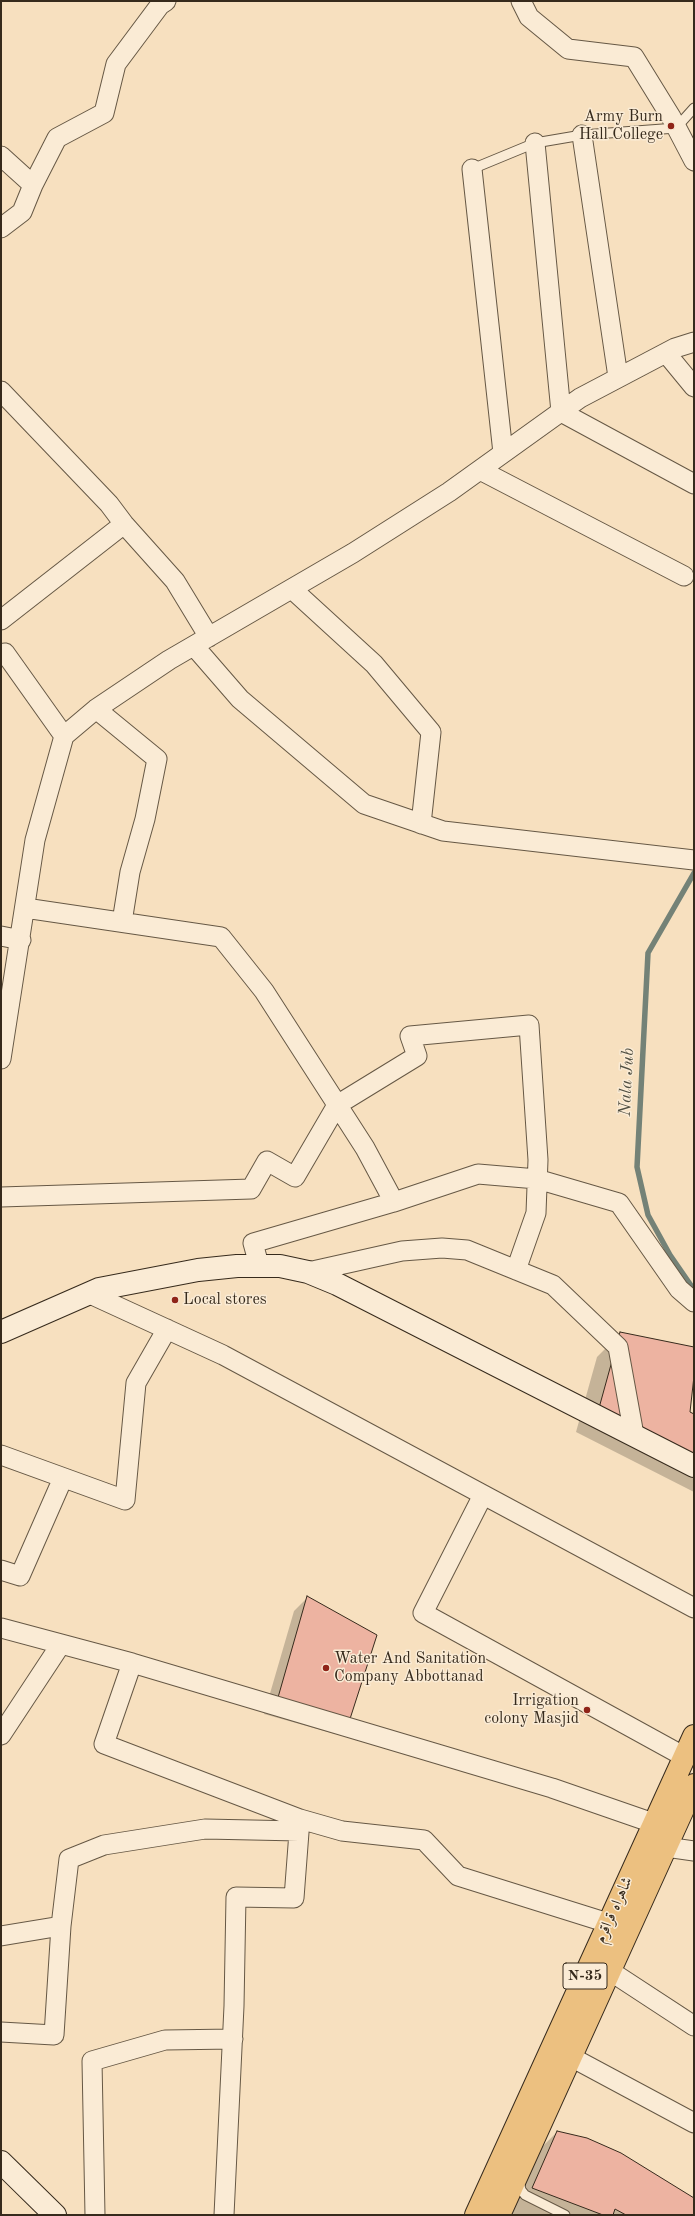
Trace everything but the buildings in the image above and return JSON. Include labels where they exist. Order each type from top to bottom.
[{"type":"highway","name":"شاہراہ قراقرم","points":[[476,2215],[653,1823],[694,1736]]},
{"type":"highway","name":"شاہراہ قراقرم","points":[[510,2204],[519,2171],[694,1785]]},
{"type":"street","points":[[1,228],[22,212],[32,185],[57,138],[104,113],[116,64],[160,6],[166,1]]},
{"type":"street","points":[[521,1],[529,17],[568,49],[634,57],[694,161]]},
{"type":"street","points":[[582,135],[618,378]]},
{"type":"street","points":[[535,143],[561,412]]},
{"type":"street","points":[[1,156],[32,185]]},
{"type":"street","points":[[472,169],[503,453]]},
{"type":"street","points":[[2,1052],[5,1005],[20,940],[35,840],[64,736],[96,709],[201,642],[360,549],[449,492],[580,398],[666,353],[694,342]]},
{"type":"street","points":[[666,353],[694,387]]},
{"type":"street","points":[[1,391],[109,504],[124,524],[175,581],[201,642],[240,699],[364,804],[443,831],[694,860]]},
{"type":"street","points":[[561,412],[694,484]]},
{"type":"street","points":[[480,470],[684,576]]},
{"type":"street","points":[[1,620],[124,524]]},
{"type":"street","points":[[292,589],[374,664],[431,732],[421,824]]},
{"type":"street","points":[[2,652],[64,736]]},
{"type":"street","points":[[96,709],[157,759],[145,819],[130,872],[122,922]]},
{"type":"street","points":[[25,908],[221,937],[264,991],[365,1148],[394,1202]]},
{"type":"street","points":[[1,936],[20,940]]},
{"type":"street","points":[[1,1197],[251,1189],[267,1161],[295,1177],[337,1105],[417,1056],[410,1036],[528,1025],[535,1110],[537,1179],[536,1213],[516,1270]]},
{"type":"street","points":[[259,1265],[253,1243],[394,1202],[478,1174],[537,1179],[619,1203],[679,1289],[694,1302]]},
{"type":"street","points":[[308,1272],[402,1251],[442,1248],[467,1250],[553,1285],[618,1347],[634,1435]]},
{"type":"street","points":[[1,1332],[99,1289],[198,1270],[259,1265],[280,1266],[308,1272],[337,1284],[694,1466]]},
{"type":"street","points":[[88,1294],[223,1355],[694,1608]]},
{"type":"street","points":[[1,1455],[125,1500],[136,1383],[167,1329]]},
{"type":"street","points":[[1,1570],[20,1576],[63,1478]]},
{"type":"street","points":[[483,1495],[423,1613],[685,1757]]},
{"type":"street","points":[[1,1628],[132,1663],[552,1788],[653,1823]]},
{"type":"street","points":[[1,1735],[61,1644]]},
{"type":"street","points":[[132,1663],[104,1744],[299,1825]]},
{"type":"street","points":[[224,2215],[233,2039],[236,1897],[294,1898],[299,1825]]},
{"type":"street","points":[[1,2032],[54,2035],[61,1926],[69,1859],[104,1845],[205,1829],[299,1825],[342,1832],[424,1840],[458,1876],[608,1923]]},
{"type":"street","points":[[666,1847],[694,1851]]},
{"type":"street","points":[[1,1936],[61,1926]]},
{"type":"street","points":[[610,1971],[694,2026]]},
{"type":"street","points":[[95,2215],[92,2061],[165,2040],[233,2039]]},
{"type":"street","points":[[572,2057],[694,2123]]},
{"type":"street","points":[[1,2162],[55,2215]]},
{"type":"lane","points":[[472,169],[535,143],[582,135],[676,128],[694,108]]},
{"type":"lane","points":[[510,2204],[565,2215]]},
{"type":"waterway","name":"Nala Jub","points":[[694,873],[648,953],[637,1167],[648,1215],[670,1255],[694,1290]]},
{"type":"place","name":"Army Burn Hall College","points":[[671,126]]},
{"type":"place","name":"Local stores","points":[[175,1300]]},
{"type":"place","name":"Water And Sanitation Company Abbottanad","points":[[326,1668]]},
{"type":"place","name":"Irrigation colony Masjid","points":[[587,1710]]}]
